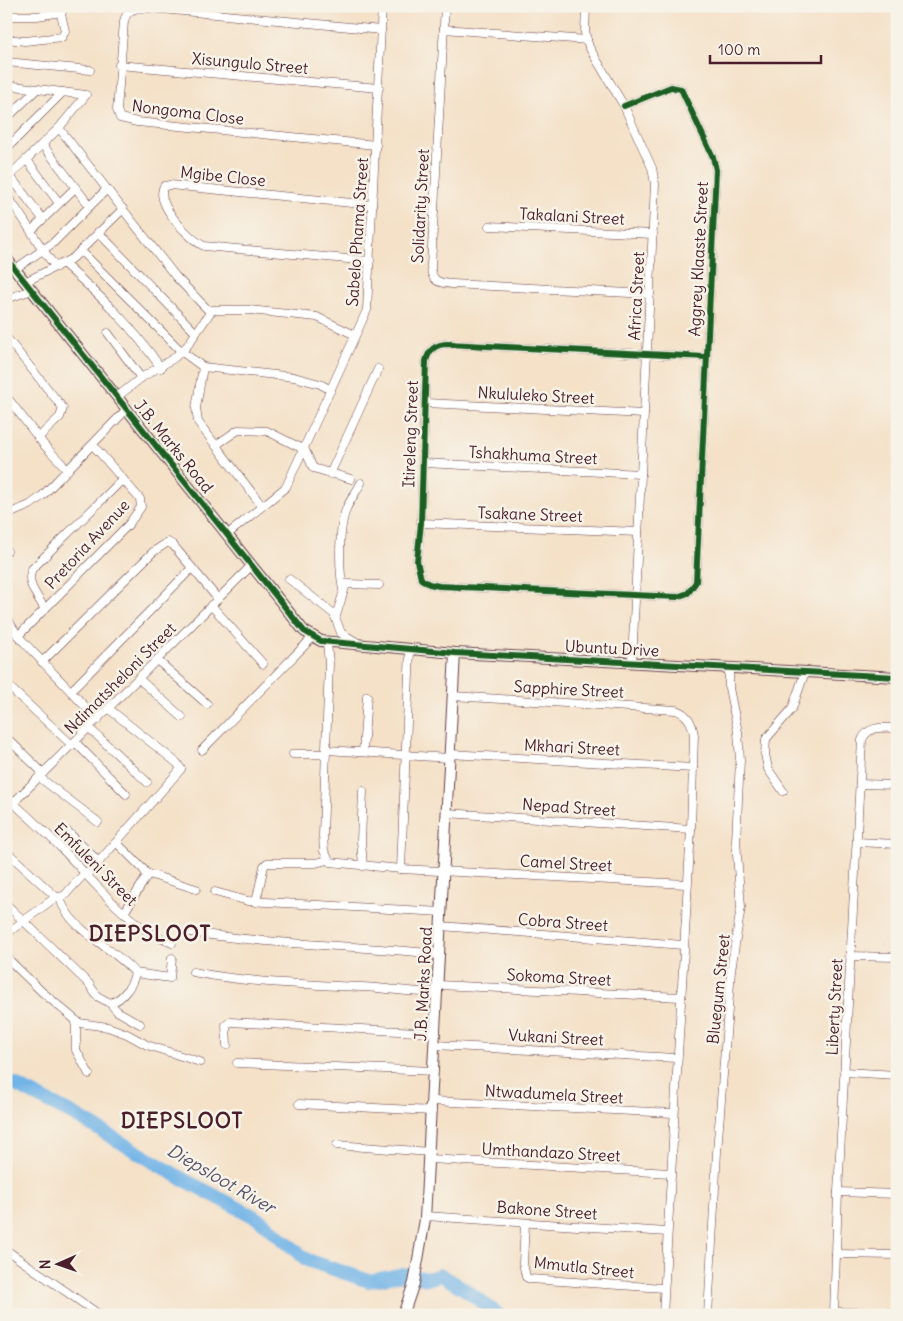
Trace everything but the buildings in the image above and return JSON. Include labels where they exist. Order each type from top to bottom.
[{"type":"street","name":"Sabelo Phama Street","points":[[228,534],[286,487],[305,450],[367,310],[382,6]]},
{"type":"street","name":"Solidarity Street","points":[[445,6],[431,266],[433,279],[436,282],[452,284],[650,294]]},
{"type":"street","name":"Africa Street","points":[[586,6],[587,40],[624,106],[654,176],[653,234],[632,662]]},
{"type":"street","name":"Nongoma Close","points":[[376,145],[120,118],[117,113],[119,65],[126,14],[131,9],[163,8],[381,30]]},
{"type":"street","points":[[6,16],[37,16],[60,9],[64,31],[62,37],[25,41],[6,39]]},
{"type":"street","points":[[444,29],[587,40]]},
{"type":"street","points":[[6,62],[90,70]]},
{"type":"street","name":"Xisungulo Street","points":[[119,65],[379,88]]},
{"type":"street","name":"Aggrey Klaaste Street","points":[[624,106],[671,87],[681,89],[715,162],[716,178],[696,582],[688,593],[677,597],[635,594]]},
{"type":"street","points":[[8,88],[37,89],[86,95],[59,128],[8,178],[43,219]]},
{"type":"street","points":[[6,119],[37,89]]},
{"type":"street","points":[[6,149],[63,92]]},
{"type":"street","points":[[59,128],[176,277],[209,312]]},
{"type":"street","points":[[42,144],[89,205]]},
{"type":"street","points":[[27,160],[59,203]]},
{"type":"street","name":"Mgibe Close","points":[[370,261],[204,246],[192,238],[168,210],[162,195],[163,187],[170,185],[372,205]]},
{"type":"street","points":[[32,230],[75,188]]},
{"type":"street","points":[[15,269],[42,250],[107,189]]},
{"type":"street","points":[[6,195],[32,230],[42,250],[122,317],[161,368]]},
{"type":"street","points":[[25,282],[60,266],[81,251],[123,209]]},
{"type":"street","name":"Takalani Street","points":[[489,226],[653,234]]},
{"type":"street","points":[[98,232],[196,333]]},
{"type":"street","points":[[81,251],[181,351],[203,367],[294,377],[320,384],[331,390]]},
{"type":"street","name":"J.B. Marks Road","points":[[6,258],[304,631],[327,643]]},
{"type":"street","points":[[6,299],[32,290]]},
{"type":"street","points":[[116,397],[141,378],[161,368],[181,351],[196,333],[209,312],[216,310],[249,310],[317,317],[355,335]]},
{"type":"street","points":[[108,333],[141,378]]},
{"type":"street","points":[[6,337],[60,403],[63,410],[60,418],[38,438]]},
{"type":"street","name":"Itireleng Street","points":[[635,594],[429,584],[421,579],[417,568],[424,463],[427,358],[431,350],[441,344],[706,357]]},
{"type":"street","points":[[203,367],[196,416],[198,422],[262,506]]},
{"type":"street","points":[[330,474],[378,369]]},
{"type":"street","points":[[6,396],[38,438],[68,470]]},
{"type":"street","name":"Nkululeko Street","points":[[426,403],[644,414]]},
{"type":"street","points":[[6,515],[30,505],[68,470],[126,410]]},
{"type":"street","points":[[216,445],[238,430],[261,430],[275,433],[305,450],[313,468],[351,479]]},
{"type":"street","name":"Pretoria Avenue","points":[[18,636],[129,524],[141,507],[140,499],[93,445]]},
{"type":"street","name":"Tshakhuma Street","points":[[424,463],[641,474]]},
{"type":"street","points":[[45,609],[32,586],[30,576],[32,569],[123,479]]},
{"type":"street","points":[[343,590],[340,566],[344,518],[347,506],[360,483]]},
{"type":"street","name":"Tsakane Street","points":[[421,523],[638,532]]},
{"type":"street","points":[[42,662],[160,546],[168,542],[173,545],[218,599]]},
{"type":"street","name":"Ndimatsheloni Street","points":[[6,810],[252,565]]},
{"type":"street","points":[[71,691],[192,568]]},
{"type":"street","points":[[289,579],[336,616]]},
{"type":"street","points":[[362,646],[341,633],[336,616],[343,590],[346,584],[350,582],[379,585]]},
{"type":"street","points":[[211,605],[264,664]]},
{"type":"street","points":[[6,617],[18,636],[98,720]]},
{"type":"street","points":[[202,750],[314,637]]},
{"type":"street","points":[[327,643],[323,836],[327,860]]},
{"type":"street","name":"Ubuntu Drive","points":[[327,643],[897,677]]},
{"type":"street","points":[[401,869],[410,649]]},
{"type":"street","name":"J.B. Marks Road","points":[[403,1315],[414,1283],[420,1256],[430,1156],[455,652]]},
{"type":"street","points":[[157,660],[207,704]]},
{"type":"street","name":"Bluegum Street","points":[[708,1315],[717,1152],[731,970],[741,907],[736,841],[740,760],[729,668]]},
{"type":"street","points":[[783,791],[768,770],[765,754],[766,739],[792,709],[805,672]]},
{"type":"street","points":[[139,679],[182,717]]},
{"type":"street","points":[[6,684],[74,744],[126,794]]},
{"type":"street","points":[[363,752],[367,696]]},
{"type":"street","name":"Sapphire Street","points":[[453,696],[676,710],[682,712],[691,721],[693,728],[693,768]]},
{"type":"street","points":[[6,934],[58,897],[99,862],[181,770],[177,763],[109,709]]},
{"type":"street","points":[[89,728],[147,782]]},
{"type":"street","name":"Liberty Street","points":[[834,1313],[838,1192],[862,740],[865,733],[876,729],[897,728]]},
{"type":"street","points":[[6,737],[41,775],[98,822]]},
{"type":"street","name":"Mkhari Street","points":[[293,754],[363,752],[693,768]]},
{"type":"street","points":[[663,1315],[693,768]]},
{"type":"street","points":[[860,784],[897,785]]},
{"type":"street","points":[[363,791],[361,841],[363,866]]},
{"type":"street","name":"Emfuleni Street","points":[[6,796],[124,913],[150,934],[172,943]]},
{"type":"street","name":"Nepad Street","points":[[446,813],[691,829]]},
{"type":"street","points":[[68,832],[99,862]]},
{"type":"street","points":[[857,842],[897,844]]},
{"type":"street","points":[[117,843],[146,873],[196,889]]},
{"type":"street","points":[[6,851],[58,897],[76,924],[105,945],[135,974],[170,978],[172,958]]},
{"type":"street","name":"Camel Street","points":[[256,902],[264,866],[267,862],[316,863],[327,860],[337,864],[401,869],[686,884]]},
{"type":"street","points":[[124,913],[146,879],[146,873]]},
{"type":"street","points":[[215,892],[256,902],[442,912]]},
{"type":"street","points":[[6,904],[89,984],[97,996],[110,1002],[116,1011],[140,1024]]},
{"type":"street","name":"Cobra Street","points":[[440,926],[683,945]]},
{"type":"street","points":[[190,932],[227,938],[348,945],[439,954]]},
{"type":"street","points":[[850,956],[897,957]]},
{"type":"street","points":[[6,957],[41,992],[76,1021],[85,1026],[108,1027],[147,1044],[200,1062]]},
{"type":"street","name":"Sokoma Street","points":[[193,972],[232,979],[378,988],[408,993],[438,988],[680,997]]},
{"type":"street","points":[[110,1002],[124,994],[135,974]]},
{"type":"street","points":[[76,1021],[76,1050],[89,1074]]},
{"type":"street","points":[[227,1045],[226,1025],[230,1022],[436,1033]]},
{"type":"street","name":"Vukani Street","points":[[435,1044],[676,1058]]},
{"type":"street","points":[[237,1063],[434,1071]]},
{"type":"street","points":[[844,1072],[897,1075]]},
{"type":"street","name":"Ntwadumela Street","points":[[299,1104],[673,1113]]},
{"type":"street","name":"Umthandazo Street","points":[[337,1145],[430,1156],[670,1173]]},
{"type":"street","points":[[838,1192],[897,1194]]},
{"type":"street","name":"Bakone Street","points":[[425,1216],[667,1232]]},
{"type":"street","name":"Mmutla Street","points":[[525,1223],[523,1268],[526,1277],[530,1279],[664,1288]]},
{"type":"street","points":[[6,1250],[100,1315]]},
{"type":"street","points":[[836,1254],[897,1255]]},
{"type":"street","points":[[834,1313],[897,1313]]},
{"type":"waterway","name":"Diepsloot River","points":[[6,1080],[78,1117],[181,1178],[259,1219],[307,1260],[369,1281],[404,1274],[427,1279],[441,1275],[466,1290],[499,1315]]},
{"type":"cycle path","points":[[624,106],[671,87],[681,89],[713,157],[716,170],[696,582],[688,593],[677,597],[439,586],[429,584],[421,579],[417,561],[421,523],[426,361],[429,353],[434,348],[448,344],[706,357]]},
{"type":"cycle path","points":[[6,258],[304,631],[321,641],[455,653],[897,677]]},
{"type":"district","name":"DIEPSLOOT","points":[[150,934]]},
{"type":"district","name":"DIEPSLOOT","points":[[182,1121]]}]
